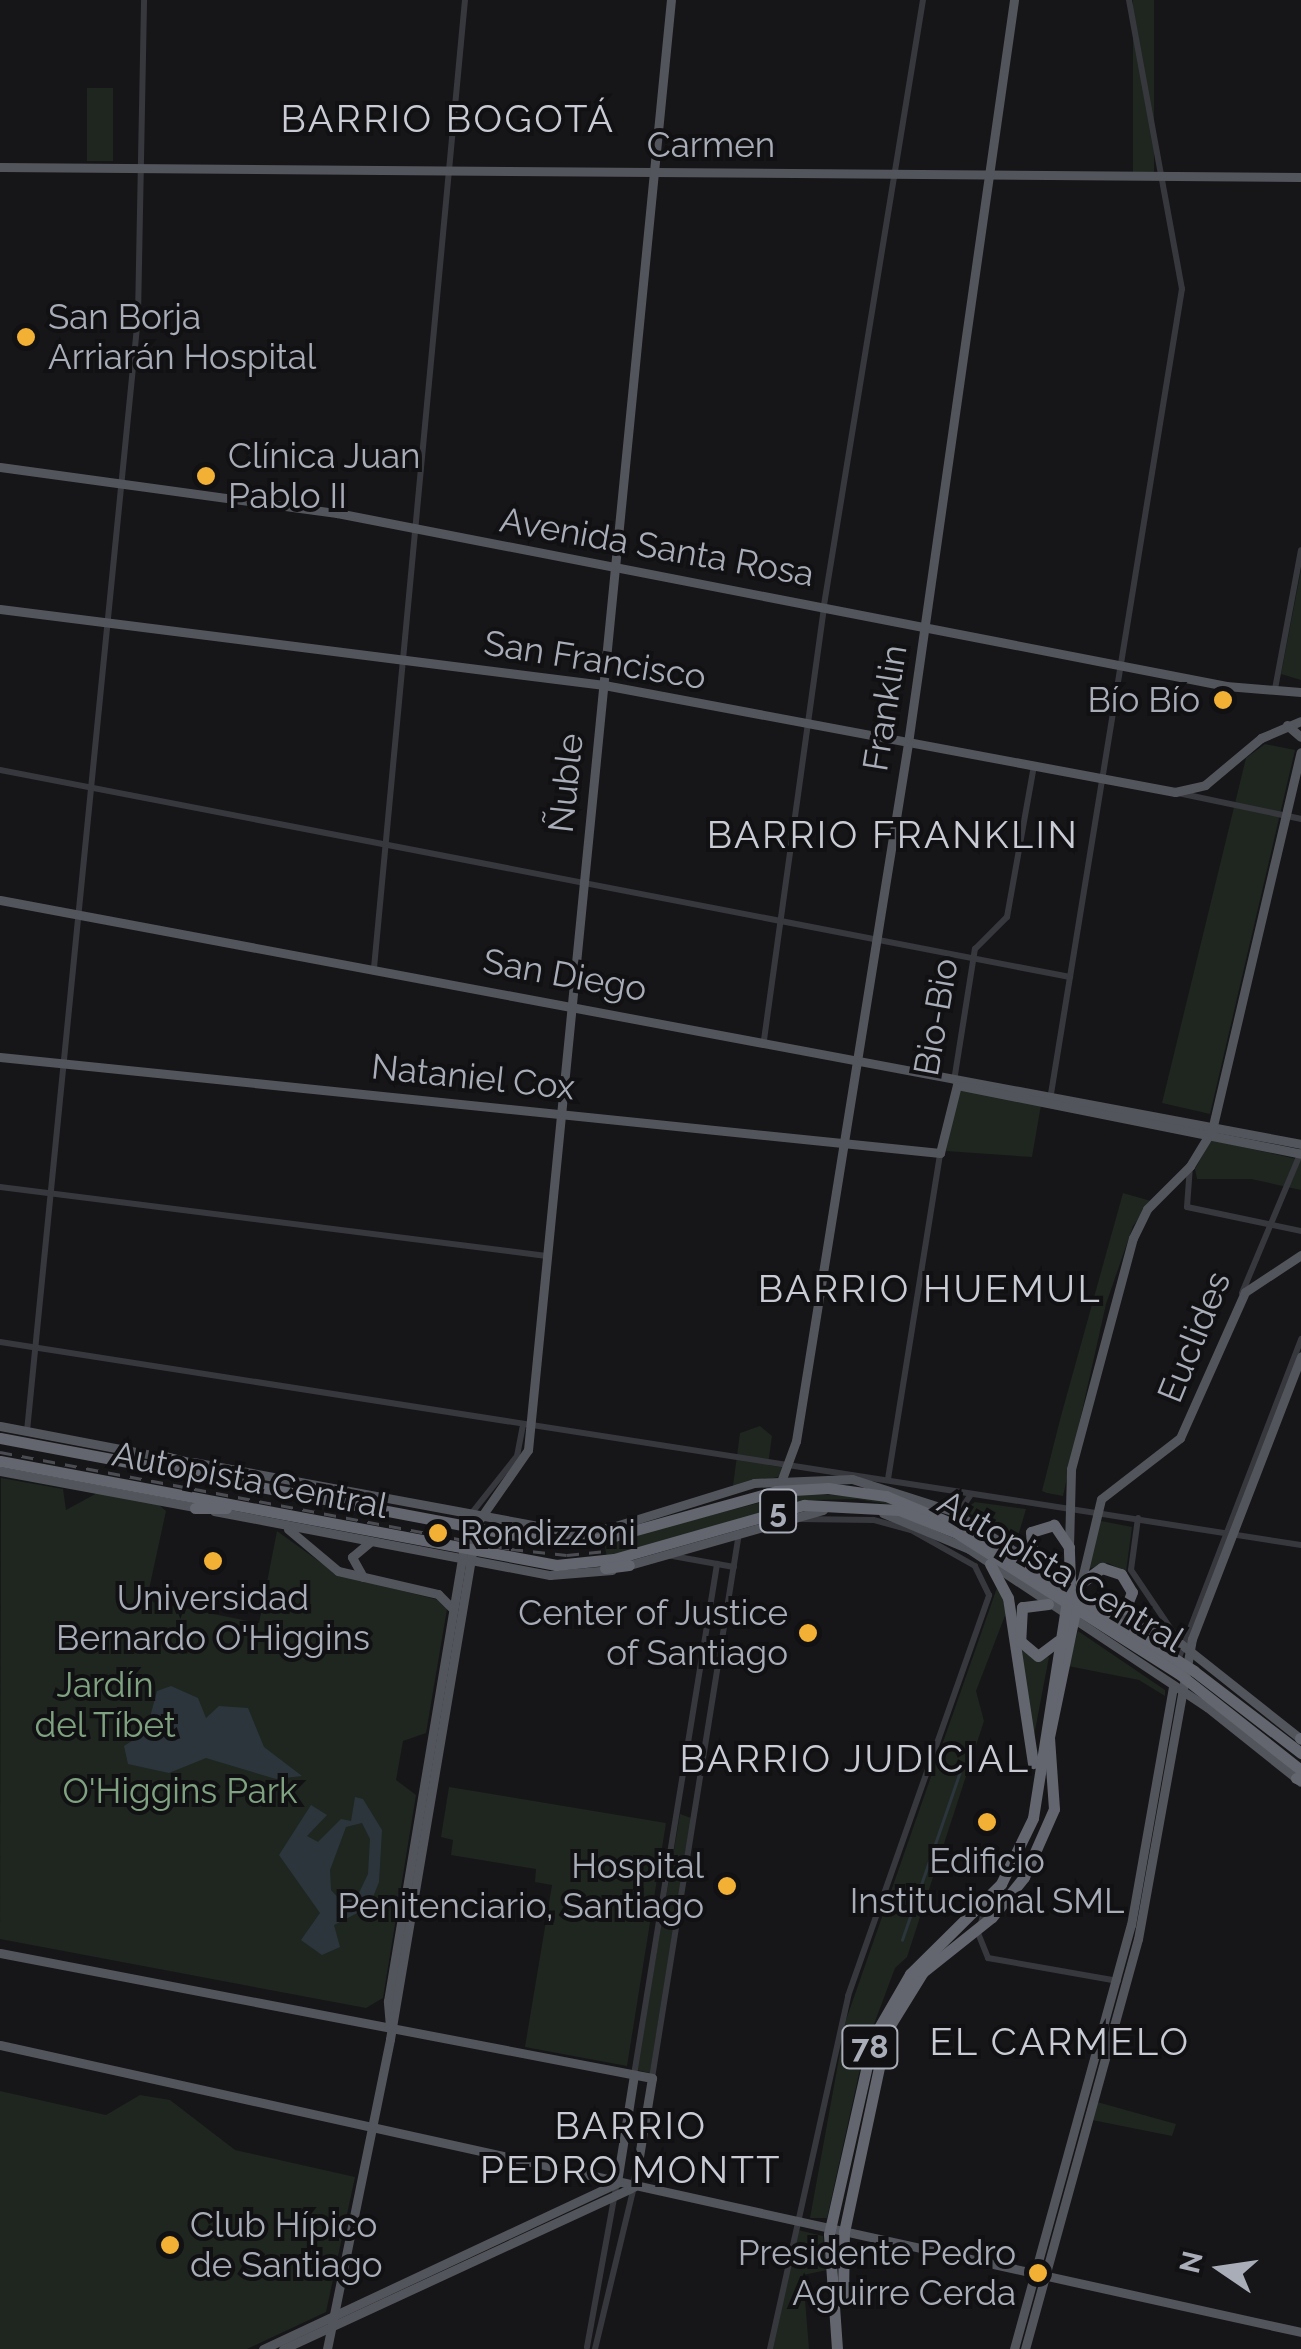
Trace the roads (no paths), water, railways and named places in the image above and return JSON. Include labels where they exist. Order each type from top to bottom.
[{"type":"highway","name":"Autopista Central","points":[[0,1438],[563,1543],[617,1535],[752,1495],[813,1488],[886,1496],[951,1529],[1058,1598],[1169,1661],[1184,1682],[1300,1777]]},
{"type":"highway","points":[[161,1456],[276,1490]]},
{"type":"highway","name":"Autopista Central","points":[[0,1461],[556,1564],[614,1559],[815,1504],[880,1506],[951,1529]]},
{"type":"highway","points":[[813,1488],[891,1484]]},
{"type":"highway","points":[[195,1508],[264,1509]]},
{"type":"highway","points":[[1033,1561],[1028,1542],[1040,1525],[1057,1528],[1069,1547]]},
{"type":"highway","name":"78","points":[[839,2319],[830,2228],[866,2062],[883,2015],[912,1971],[987,1901],[1024,1844],[1060,1637],[1069,1547]]},
{"type":"highway","points":[[556,1564],[629,1565]]},
{"type":"highway","points":[[990,1564],[1008,1598],[1036,1787]]},
{"type":"highway","points":[[1080,1583],[1100,1568],[1124,1577],[1130,1603],[1108,1611]]},
{"type":"highway","name":"78","points":[[837,2349],[844,2232],[890,2023],[929,1966],[978,1928],[1019,1885],[1052,1815],[1049,1736],[1080,1583]]},
{"type":"highway","points":[[1058,1598],[1020,1609],[1020,1644],[1040,1656],[1060,1637]]},
{"type":"highway","name":"Autopista Central","points":[[1184,1682],[1301,1753]]},
{"type":"main road","name":"Ñuble","points":[[466,1556],[474,1519],[523,1462],[671,0]]},
{"type":"main road","name":"Franklin","points":[[782,1479],[792,1464],[908,743],[1014,0]]},
{"type":"main road","name":"Carmen","points":[[0,167],[1301,177]]},
{"type":"main road","name":"Avenida Santa Rosa","points":[[0,466],[414,530],[1119,665],[1301,692]]},
{"type":"main road","name":"San Francisco","points":[[0,608],[604,685],[1182,792]]},
{"type":"main road","points":[[1182,792],[1211,782],[1261,738],[1301,721]]},
{"type":"main road","points":[[1287,726],[1301,737]]},
{"type":"main road","points":[[1069,1547],[1066,1508],[1074,1456],[1137,1227],[1190,1166],[1212,1130],[1301,752]]},
{"type":"main road","name":"San Diego","points":[[0,900],[857,1057],[1192,1130],[1212,1130]]},
{"type":"main road","name":"Nataniel Cox","points":[[0,1057],[940,1153]]},
{"type":"main road","name":"San Diego","points":[[952,1087],[1120,1106],[1212,1130]]},
{"type":"main road","name":"Bio-Bio","points":[[940,1153],[952,1087]]},
{"type":"main road","points":[[1192,1130],[1199,1154]]},
{"type":"main road","points":[[1212,1130],[1301,1151]]},
{"type":"main road","points":[[1240,1299],[1259,1277],[1301,1254]]},
{"type":"main road","name":"Euclides","points":[[1095,1511],[1110,1489],[1184,1432],[1240,1299]]},
{"type":"main road","points":[[1164,1766],[1184,1682],[1185,1647],[1226,1532],[1301,1356]]},
{"type":"main road","points":[[0,1426],[474,1519],[592,1530],[782,1479],[840,1478],[891,1484],[990,1564],[1083,1612],[1184,1682],[1207,1707],[1300,1777]]},
{"type":"main road","points":[[0,1473],[570,1576],[666,1555],[782,1518],[859,1510],[951,1529],[1033,1561],[1058,1598]]},
{"type":"main road","points":[[494,1497],[498,1520]]},
{"type":"main road","points":[[1080,1583],[1095,1511]]},
{"type":"main road","points":[[282,1525],[334,1568],[438,1594],[452,1608]]},
{"type":"main road","points":[[365,1578],[352,1560],[370,1542]]},
{"type":"main road","points":[[392,2028],[388,2002],[452,1608],[466,1556]]},
{"type":"main road","points":[[327,2349],[392,2028],[466,1556]]},
{"type":"main road","points":[[438,1594],[456,1586]]},
{"type":"main road","points":[[1083,1612],[1108,1611],[1185,1647],[1301,1739]]},
{"type":"main road","points":[[1025,2349],[1036,2274],[1120,1981],[1184,1682]]},
{"type":"main road","points":[[1178,1714],[1207,1707]]},
{"type":"main road","points":[[0,1953],[652,2078],[634,2185]]},
{"type":"main road","points":[[361,2022],[380,2015],[388,2002]]},
{"type":"main road","points":[[0,2045],[603,2184],[634,2185],[1301,2332]]},
{"type":"main road","points":[[617,2182],[634,2075]]},
{"type":"main road","points":[[620,2167],[637,2170]]},
{"type":"main road","points":[[263,2349],[333,2321],[504,2241],[603,2184]]},
{"type":"main road","points":[[284,2349],[347,2310],[634,2185]]},
{"type":"main road","points":[[336,2302],[347,2310]]},
{"type":"main road","points":[[1014,2349],[1027,2317]]},
{"type":"street","points":[[27,1431],[138,316],[144,0]]},
{"type":"street","points":[[374,968],[466,0]]},
{"type":"street","points":[[764,1040],[824,606],[923,0]]},
{"type":"street","points":[[1050,1097],[1182,290],[1129,0]]},
{"type":"street","points":[[1275,690],[1301,550]]},
{"type":"street","name":"Bio-Bio","points":[[952,1087],[976,947],[1007,917],[1034,766]]},
{"type":"street","points":[[0,770],[1070,976]]},
{"type":"street","name":"San Francisco","points":[[1182,792],[1301,820]]},
{"type":"street","name":"Euclides","points":[[1240,1299],[1301,1151]]},
{"type":"street","name":"Bio-Bio","points":[[891,1484],[940,1153]]},
{"type":"street","points":[[1190,1166],[1187,1207],[1301,1232]]},
{"type":"street","points":[[0,1187],[546,1256]]},
{"type":"street","points":[[1226,1532],[1301,1339]]},
{"type":"street","points":[[0,1342],[1301,1545]]},
{"type":"street","name":"Ñuble","points":[[474,1519],[518,1456],[526,1425]]},
{"type":"street","points":[[782,1518],[874,1520],[932,1540],[951,1529],[971,1494]]},
{"type":"street","points":[[1138,1518],[1130,1570],[1185,1647]]},
{"type":"street","points":[[932,1540],[951,1529]]},
{"type":"street","points":[[770,2349],[851,1988],[988,1602],[982,1574],[951,1529]]},
{"type":"street","points":[[652,2078],[740,1532]]},
{"type":"street","points":[[666,1555],[734,1567]]},
{"type":"street","points":[[634,2075],[717,1564]]},
{"type":"street","points":[[714,1582],[731,1585]]},
{"type":"street","points":[[987,1901],[978,1928],[988,1958],[1120,1981]]},
{"type":"street","points":[[593,2348],[617,2182]]},
{"type":"street","points":[[593,2348],[634,2185]]},
{"type":"street","points":[[610,2222],[626,2227]]},
{"type":"street","points":[[575,2349],[593,2348]]},
{"type":"waterway","points":[[902,1940],[961,1769]]},
{"type":"railway","points":[[0,1452],[511,1549],[567,1555],[606,1551]]},
{"type":"place","name":"San Borja Arriarán Hospital","points":[[26,337]]},
{"type":"place","name":"Clínica Juan Pablo II","points":[[206,476]]},
{"type":"place","name":"Bío Bío","points":[[1223,700]]},
{"type":"place","name":"Rondizzoni","points":[[438,1533]]},
{"type":"place","name":"Universidad Bernardo O'Higgins","points":[[213,1561]]},
{"type":"place","name":"Center of Justice of Santiago","points":[[808,1633]]},
{"type":"place","name":"Edificio Institucional SML","points":[[987,1822]]},
{"type":"place","name":"Hospital Penitenciario, Santiago","points":[[727,1886]]},
{"type":"place","name":"Club Hípico de Santiago","points":[[170,2245]]},
{"type":"place","name":"Presidente Pedro Aguirre Cerda","points":[[1038,2273]]},
{"type":"district","name":"BARRIO BOGOTÁ","points":[[448,119]]},
{"type":"district","name":"BARRIO FRANKLIN","points":[[893,835]]},
{"type":"district","name":"BARRIO HUEMUL","points":[[930,1289]]},
{"type":"district","name":"BARRIO JUDICIAL","points":[[855,1759]]},
{"type":"district","name":"EL CARMELO","points":[[1060,2042]]},
{"type":"district","name":"BARRIO PEDRO MONTT","points":[[631,2148]]},
{"type":"park label","name":"Jardín del Tíbet","points":[[105,1705]]},
{"type":"park label","name":"O'Higgins Park","points":[[180,1791]]}]
